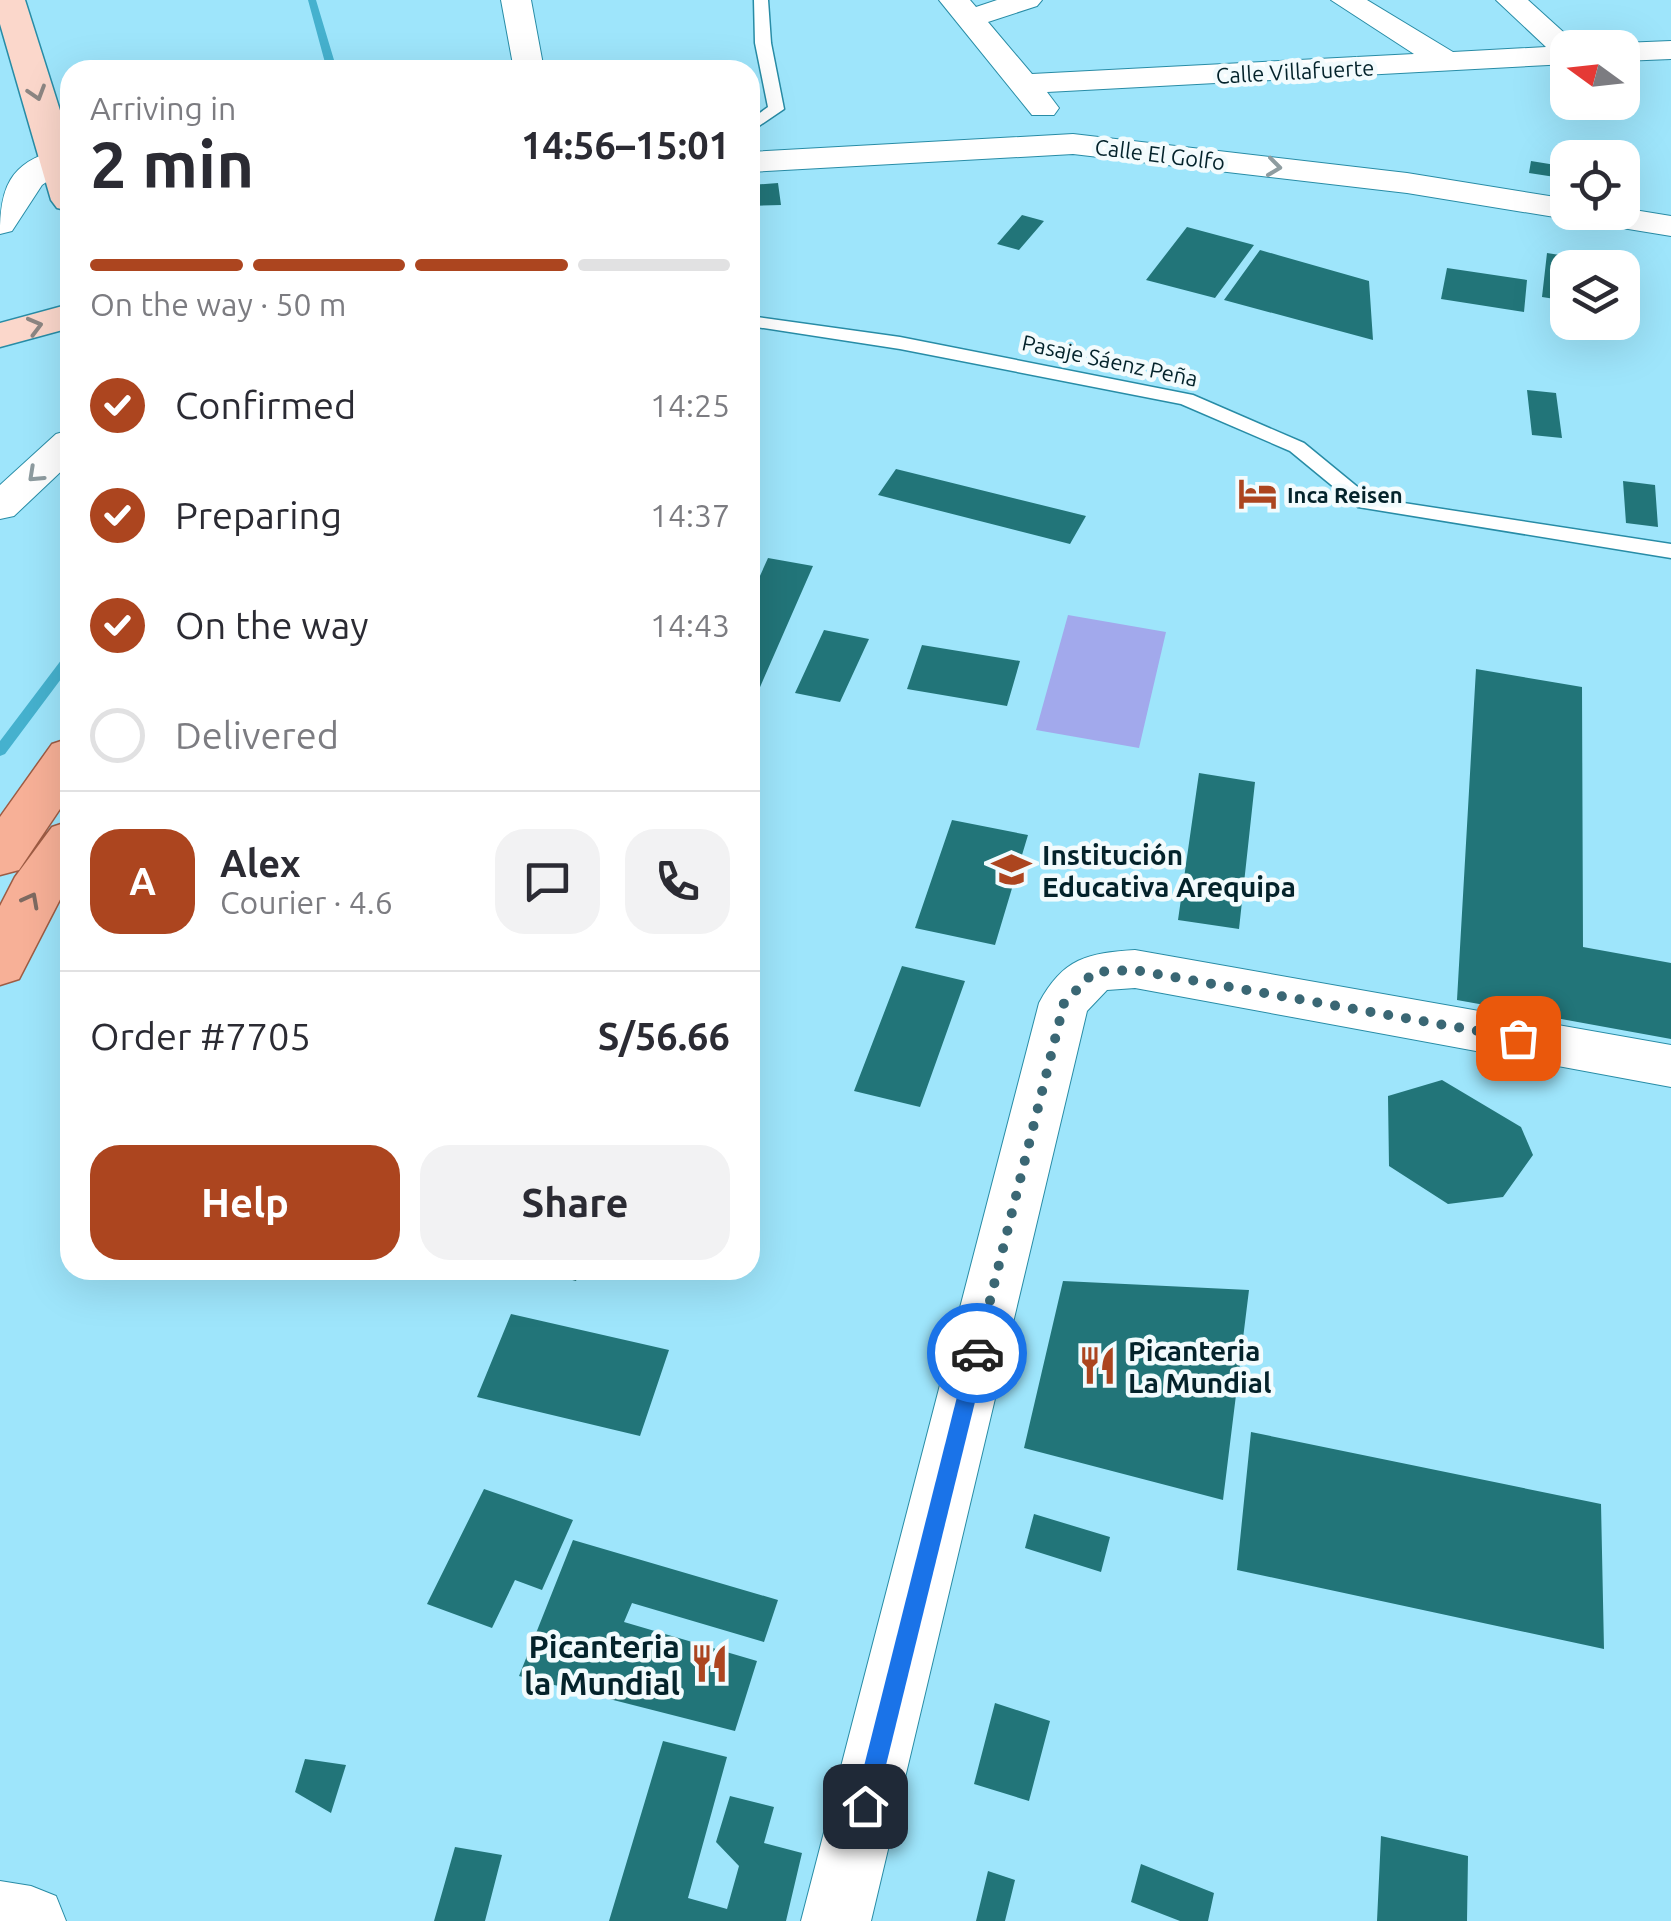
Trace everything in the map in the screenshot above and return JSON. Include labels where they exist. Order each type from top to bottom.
[{"type":"main road","points":[[9,0],[60,167]]},
{"type":"main road","points":[[42,0],[53,34]]},
{"type":"main road","points":[[0,335],[60,319]]},
{"type":"main road","points":[[0,856],[60,770]]},
{"type":"main road","points":[[0,964],[34,891],[60,854]]},
{"type":"street","points":[[516,0],[527,60]]},
{"type":"street","points":[[962,9],[1027,0]]},
{"type":"street","points":[[1346,0],[1450,64]]},
{"type":"street","points":[[1512,0],[1550,36]]},
{"type":"street","points":[[962,9],[1073,144]]},
{"type":"street","points":[[1640,51],[1671,50]]},
{"type":"street","name":"Calle Villafuerte","points":[[1023,84],[1450,64],[1550,55]]},
{"type":"street","name":"Calle El Golfo","points":[[760,161],[1073,144],[1407,183],[1550,206]]},
{"type":"street","points":[[0,224],[31,175],[58,160]]},
{"type":"street","points":[[1640,221],[1671,226]]},
{"type":"street","points":[[0,507],[60,451]]},
{"type":"street","points":[[836,1921],[1064,1003],[1094,972],[1134,970],[1671,1066]]},
{"type":"street","points":[[0,1916],[27,1921]]},
{"type":"lane","points":[[760,120],[776,109],[763,43],[761,0]]},
{"type":"lane","name":"Pasaje Sáenz Peña","points":[[760,323],[900,343],[1186,398],[1297,447],[1366,503],[1671,551]]},
{"type":"shaded area","points":[[1068,615],[1166,632],[1139,748],[1036,730]]},
{"type":"building","points":[[1531,161],[1550,164],[1550,176],[1529,173]]},
{"type":"building","points":[[778,183],[781,205],[760,206],[760,184]]},
{"type":"building","points":[[1022,215],[1044,221],[1019,250],[997,244]]},
{"type":"building","points":[[1187,227],[1254,245],[1215,298],[1146,280]]},
{"type":"building","points":[[1260,250],[1369,281],[1373,340],[1224,300]]},
{"type":"building","points":[[1547,253],[1550,298],[1542,297]]},
{"type":"building","points":[[1447,268],[1527,280],[1524,312],[1441,299]]},
{"type":"building","points":[[1527,390],[1556,393],[1562,438],[1532,435]]},
{"type":"building","points":[[896,469],[1086,516],[1070,544],[878,495]]},
{"type":"building","points":[[1623,481],[1655,485],[1658,527],[1626,523]]},
{"type":"building","points":[[768,558],[813,566],[760,687],[760,576]]},
{"type":"building","points":[[824,630],[869,639],[840,702],[795,693]]},
{"type":"building","points":[[922,645],[1020,661],[1007,706],[907,689]]},
{"type":"building","points":[[1476,669],[1582,687],[1583,947],[1671,963],[1671,1039],[1457,1000]]},
{"type":"building","points":[[1199,773],[1255,782],[1239,929],[1178,920]]},
{"type":"building","points":[[952,820],[1028,835],[995,945],[915,928]]},
{"type":"building","points":[[902,966],[965,981],[920,1107],[854,1091]]},
{"type":"building","points":[[1442,1080],[1521,1127],[1533,1155],[1503,1197],[1448,1204],[1389,1166],[1388,1096]]},
{"type":"building","points":[[1063,1281],[1249,1290],[1223,1500],[1024,1448]]},
{"type":"building","points":[[511,1314],[669,1350],[640,1436],[477,1397]]},
{"type":"building","points":[[1251,1432],[1601,1504],[1604,1649],[1237,1570]]},
{"type":"building","points":[[484,1489],[573,1520],[542,1590],[515,1580],[492,1628],[427,1604]]},
{"type":"building","points":[[1034,1514],[1110,1537],[1101,1572],[1025,1548]]},
{"type":"building","points":[[573,1540],[778,1600],[764,1642],[632,1603],[624,1622],[757,1661],[735,1731],[519,1676]]},
{"type":"building","points":[[995,1703],[1050,1721],[1029,1801],[974,1784]]},
{"type":"building","points":[[663,1741],[727,1757],[688,1898],[727,1909],[739,1866],[716,1842],[730,1796],[774,1807],[764,1843],[802,1853],[786,1921],[609,1921]]},
{"type":"building","points":[[305,1759],[346,1765],[331,1813],[295,1792]]},
{"type":"building","points":[[1381,1836],[1468,1856],[1467,1921],[1377,1921]]},
{"type":"building","points":[[455,1847],[502,1855],[485,1921],[434,1921]]},
{"type":"building","points":[[1141,1864],[1214,1893],[1208,1921],[1180,1921],[1131,1902]]},
{"type":"building","points":[[988,1871],[1015,1880],[1005,1921],[976,1921]]},
{"type":"waterway","points":[[312,0],[329,60]]},
{"type":"waterway","points":[[0,751],[60,671]]},
{"type":"way so far","points":[[977,1353],[1064,1003],[1094,972],[1134,970],[1518,1038]]},
{"type":"place","name":"Inca Reisen","points":[[1257,494]]},
{"type":"place","name":"Institución Educativa Arequipa","points":[[1012,870]]},
{"type":"place","name":"Picanteria La Mundial","points":[[1098,1366]]},
{"type":"place","name":"Picanteria la Mundial","points":[[710,1664]]},
{"type":"route","points":[[865,1806],[977,1353]]}]
